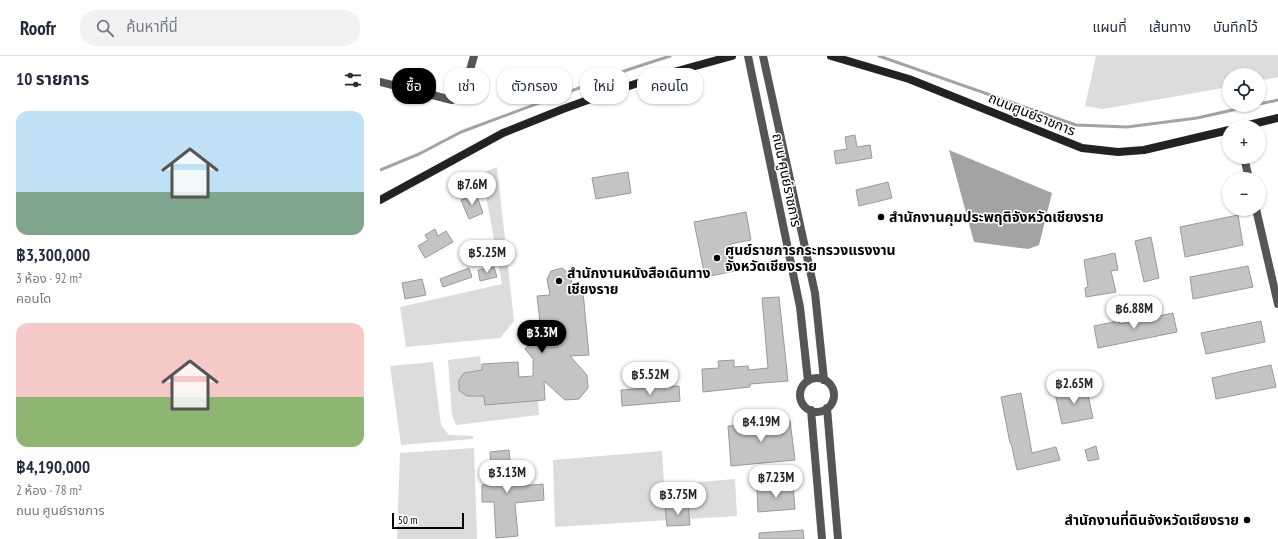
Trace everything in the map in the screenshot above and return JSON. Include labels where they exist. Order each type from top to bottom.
[{"type":"street","points":[[380,82],[452,100],[463,94],[474,56]]},
{"type":"street","points":[[380,200],[503,133],[599,96],[659,76],[732,56]]},
{"type":"street","name":"ถนน ศูนย์ราชการ","points":[[748,56],[800,307],[808,381]]},
{"type":"street","points":[[763,56],[815,293],[824,380]]},
{"type":"street","name":"ถนนศูนย์ราชการ","points":[[831,56],[909,80],[1082,148],[1118,152],[1144,150],[1222,132]]},
{"type":"street","points":[[1266,121],[1278,118]]},
{"type":"street","points":[[1258,216],[1278,304]]},
{"type":"street","points":[[819,378],[824,380],[829,383],[834,393],[831,404],[822,411],[811,410],[804,405],[801,397],[802,388],[808,381],[819,378]]},
{"type":"street","points":[[827,408],[838,539]]},
{"type":"street","points":[[811,410],[822,539]]},
{"type":"shaded area","points":[[1096,56],[1278,56],[1278,77],[1266,80],[1266,68],[1222,68],[1222,88],[1103,109],[1085,106]]},
{"type":"shaded area","points":[[949,150],[1052,193],[1039,245],[1028,249],[974,242]]},
{"type":"shaded area","points":[[497,167],[514,321],[500,338],[406,347],[400,307],[502,284],[482,173]]},
{"type":"shaded area","points":[[480,356],[483,378],[475,371],[464,373],[459,380],[459,390],[467,396],[477,396],[484,389],[538,400],[539,415],[456,425],[452,415],[448,360]]},
{"type":"shaded area","points":[[433,362],[441,425],[449,435],[473,436],[473,439],[401,445],[390,366]]},
{"type":"shaded area","points":[[474,448],[477,539],[397,539],[400,453]]},
{"type":"shaded area","points":[[662,451],[664,485],[735,479],[737,516],[555,527],[553,460]]},
{"type":"building","points":[[855,135],[857,147],[870,145],[872,158],[836,164],[834,151],[847,149],[845,137]]},
{"type":"building","points":[[628,172],[631,193],[596,199],[592,178]]},
{"type":"building","points":[[888,182],[892,198],[859,206],[856,190]]},
{"type":"building","points":[[476,194],[483,213],[469,219],[461,200]]},
{"type":"building","name":"ศูนย์ราชการกระทรวงแรงงาน จังหวัดเชียงราย","points":[[746,212],[751,240],[730,244],[735,271],[705,277],[694,222]]},
{"type":"building","points":[[1238,216],[1243,245],[1185,257],[1180,227]]},
{"type":"building","points":[[435,229],[438,236],[446,231],[453,242],[425,258],[418,246],[428,240],[425,235]]},
{"type":"building","points":[[1151,237],[1159,278],[1144,282],[1135,241]]},
{"type":"building","points":[[1115,253],[1118,270],[1111,271],[1116,292],[1086,297],[1085,288],[1088,287],[1084,260]]},
{"type":"building","points":[[1248,266],[1253,287],[1193,299],[1190,277]]},
{"type":"building","points":[[494,267],[497,277],[480,281],[478,270]]},
{"type":"building","points":[[469,268],[472,277],[443,287],[440,279]]},
{"type":"building","points":[[562,268],[570,274],[574,293],[583,292],[589,355],[570,356],[587,375],[588,388],[579,399],[565,400],[544,381],[545,400],[485,405],[484,396],[467,396],[459,390],[459,380],[464,373],[482,370],[482,364],[518,362],[519,377],[533,376],[534,360],[525,349],[534,338],[545,347],[558,347],[557,330],[541,331],[537,296],[550,295],[547,279],[551,271]]},
{"type":"building","points":[[422,279],[426,295],[405,299],[402,283]]},
{"type":"building","points":[[779,297],[788,381],[750,384],[750,387],[703,392],[702,369],[719,368],[718,361],[734,360],[734,367],[748,366],[749,370],[768,368],[762,298]]},
{"type":"building","points":[[1173,313],[1177,332],[1098,348],[1094,326],[1119,321],[1120,324]]},
{"type":"building","points":[[1261,321],[1265,342],[1206,354],[1201,333]]},
{"type":"building","points":[[1271,365],[1276,387],[1216,399],[1212,378]]},
{"type":"building","points":[[679,386],[680,401],[622,406],[621,390]]},
{"type":"building","points":[[1086,386],[1093,418],[1062,424],[1055,393]]},
{"type":"building","points":[[1021,393],[1032,453],[1056,447],[1060,460],[1017,470],[1001,397]]},
{"type":"building","points":[[790,421],[795,460],[731,466],[728,426]]},
{"type":"building","points":[[1096,446],[1099,459],[1088,461],[1085,450]]},
{"type":"building","points":[[509,450],[512,483],[522,482],[522,486],[543,484],[544,500],[515,503],[518,536],[496,538],[494,502],[482,502],[482,485],[492,484],[490,452]]},
{"type":"building","points":[[793,486],[795,509],[758,512],[757,488]]},
{"type":"building","points":[[688,505],[690,525],[667,526],[665,506]]},
{"type":"building","points":[[803,530],[804,539],[759,539],[759,533]]},
{"type":"waterway","points":[[380,170],[419,154],[461,132],[630,69],[670,56]]},
{"type":"waterway","points":[[879,56],[1076,125],[1127,127],[1197,118],[1224,112]]},
{"type":"waterway","points":[[1266,103],[1278,100]]},
{"type":"place","name":"สำนักงานคุมประพฤติจังหวัดเชียงราย","points":[[881,217]]},
{"type":"place","name":"ศูนย์ราชการกระทรวงแรงงาน จังหวัดเชียงราย","points":[[717,258]]},
{"type":"place","name":"สำนักงานหนังสือเดินทาง เชียงราย","points":[[559,281]]},
{"type":"place","name":"สำนักงานที่ดินจังหวัดเชียงราย","points":[[1247,520]]}]
